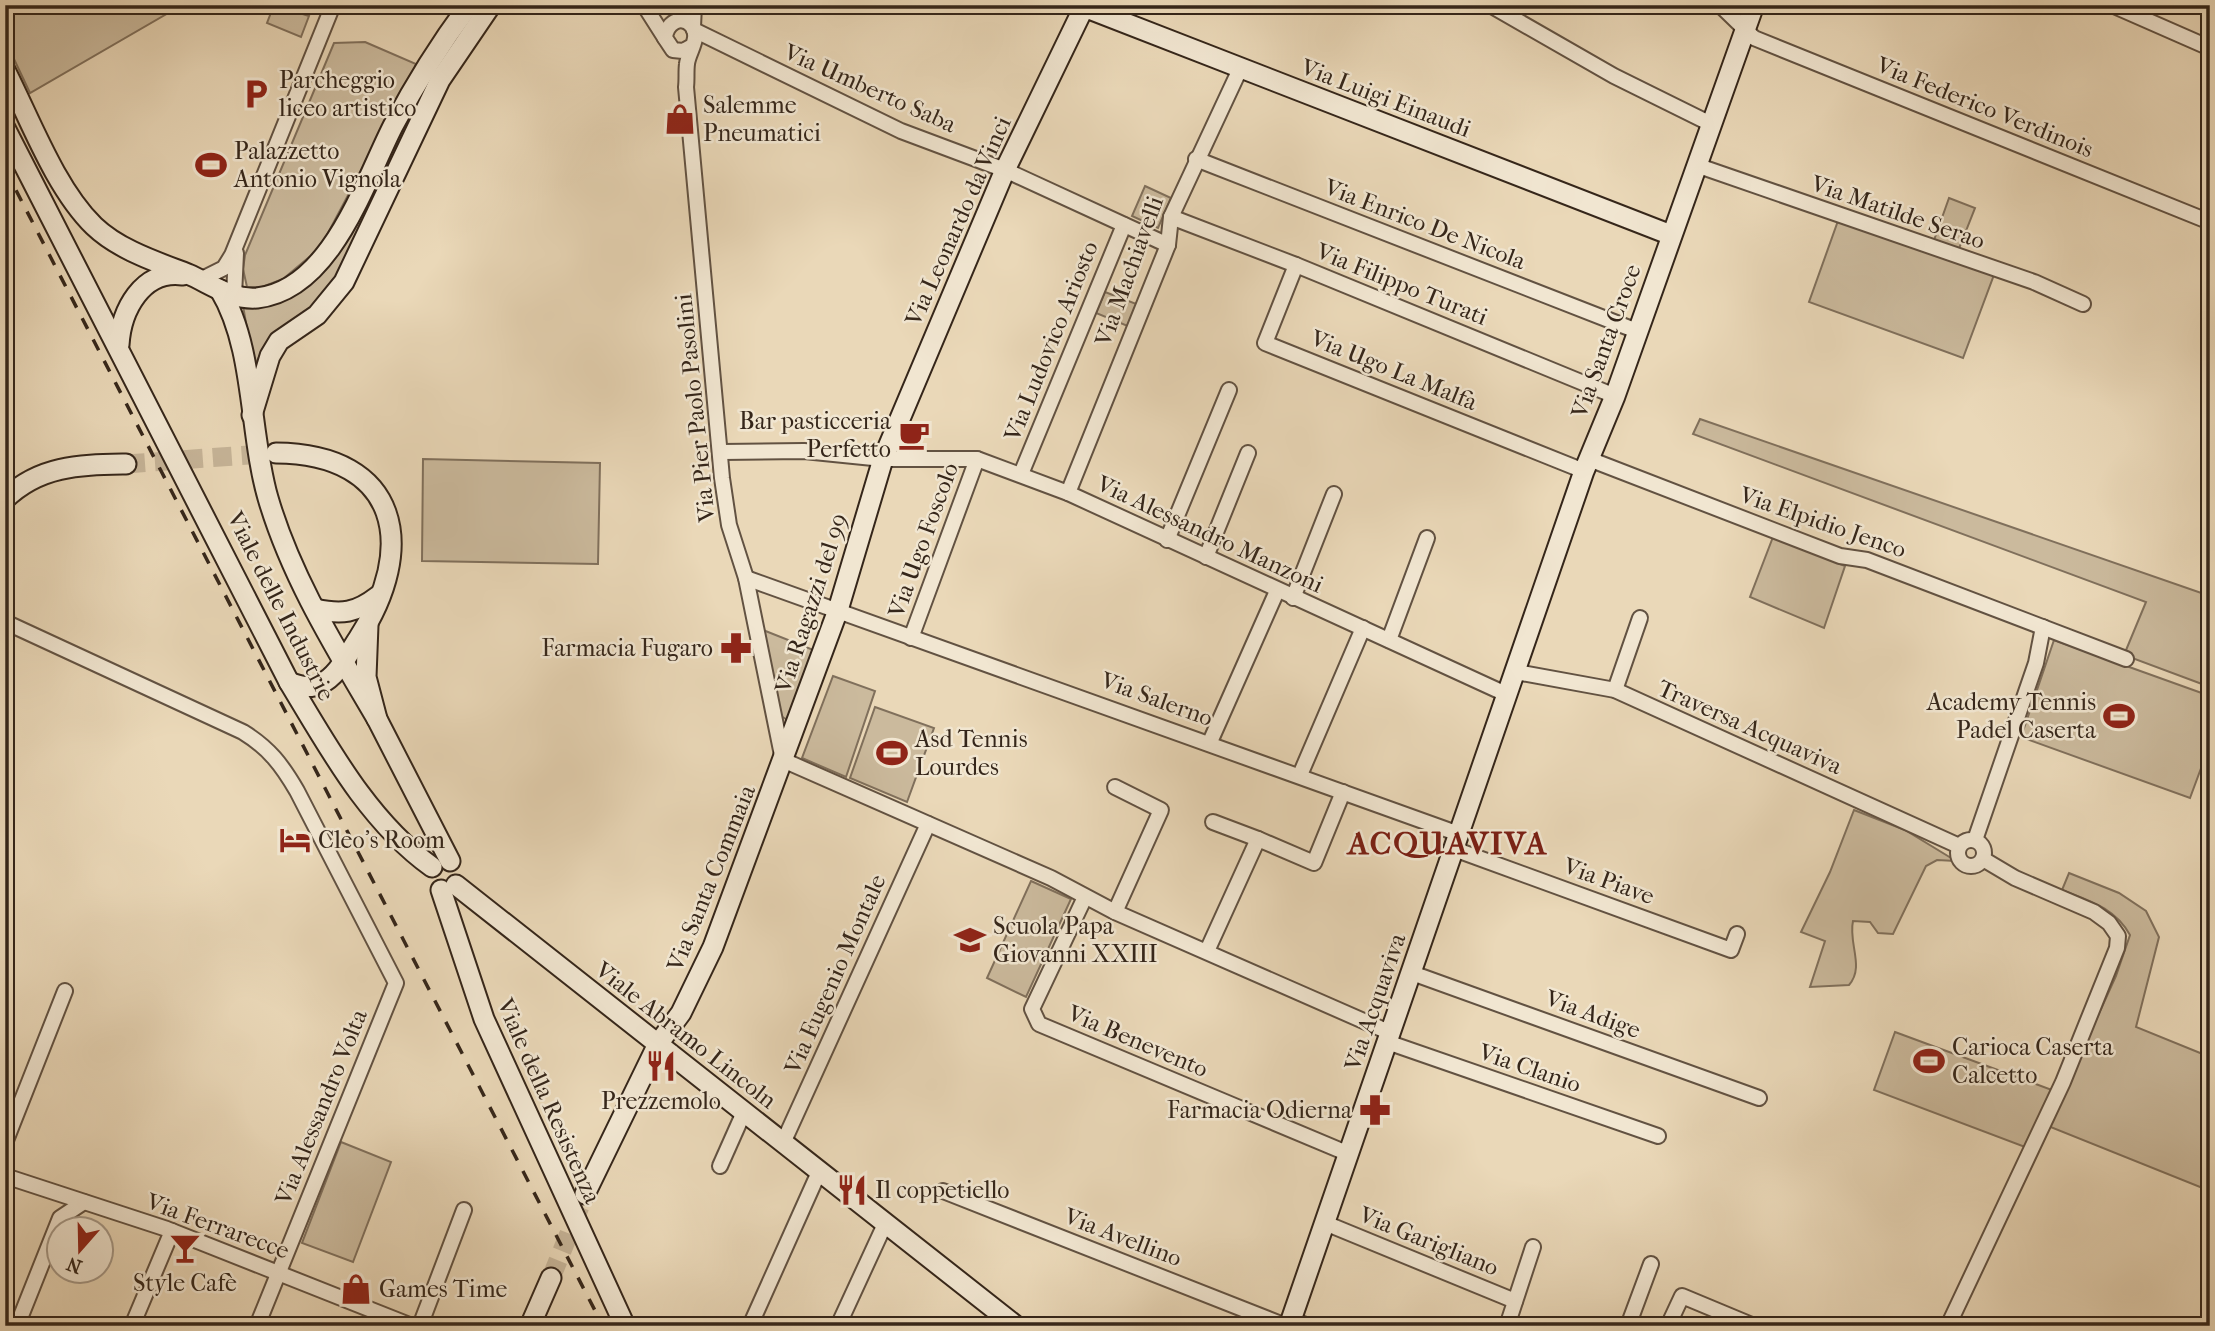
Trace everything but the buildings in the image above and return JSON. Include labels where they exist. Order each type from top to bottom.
[{"type":"street","points":[[119,345],[122,319],[127,307],[145,287],[164,276],[197,279],[224,268],[242,235],[333,5]]},
{"type":"street","points":[[5,71],[67,192],[95,228],[134,252],[227,293],[258,298],[284,290],[322,260],[438,47],[469,5]]},
{"type":"street","points":[[252,415],[270,356],[279,341],[317,315],[344,282],[440,80],[491,5]]},
{"type":"street","name":"Via Pier Paolo Pasolini","points":[[686,87],[667,42],[644,5],[688,31],[686,87],[729,525],[746,578],[783,760]]},
{"type":"street","points":[[667,42],[667,28],[688,31],[692,5]]},
{"type":"street","points":[[1490,5],[1614,76],[1711,124]]},
{"type":"street","name":"Via Federico Verdinois","points":[[1720,5],[1754,38],[2210,222]]},
{"type":"street","name":"Via Santa Croce","points":[[1507,695],[1586,465],[1615,396],[1754,5]]},
{"type":"street","points":[[2112,5],[2210,48]]},
{"type":"street","name":"Via Luigi Einaudi","points":[[1083,6],[1671,235]]},
{"type":"street","name":"Via Leonardo da Vinci","points":[[883,459],[1005,170],[1083,6]]},
{"type":"street","name":"Via Umberto Saba","points":[[667,42],[683,51],[688,31],[719,43],[901,131],[1005,170],[1168,245]]},
{"type":"street","name":"Via Machiavelli","points":[[1068,493],[1168,245],[1171,217],[1241,67]]},
{"type":"street","name":"Viale delle Industrie","points":[[5,128],[119,345],[289,682],[326,743],[379,820],[441,864]]},
{"type":"street","name":"Via Enrico De Nicola","points":[[1196,159],[1637,331]]},
{"type":"street","name":"Via Matilde Serao","points":[[1696,165],[2034,282],[2084,304]]},
{"type":"street","name":"Via Filippo Turati","points":[[1171,217],[1296,265],[1615,396]]},
{"type":"street","name":"Via Ludovico Ariosto","points":[[1021,474],[1124,225]]},
{"type":"street","points":[[242,235],[227,293],[237,328],[267,495],[283,547],[343,662],[377,719],[441,864]]},
{"type":"street","name":"Via Ugo La Malfa","points":[[1296,265],[1265,343],[1586,465]]},
{"type":"street","points":[[1167,540],[1229,390]]},
{"type":"street","name":"Via Alessandro Manzoni","points":[[722,452],[804,451],[883,459],[977,459],[1068,493],[1507,695]]},
{"type":"street","points":[[276,453],[317,455],[338,461],[358,474],[373,489],[390,522],[393,537],[387,577],[368,624],[343,662],[320,685],[300,686],[289,682]]},
{"type":"street","points":[[1206,558],[1248,453]]},
{"type":"street","name":"Via Ragazzi del 99","points":[[783,760],[838,610],[883,459]]},
{"type":"street","name":"Via Ugo Foscolo","points":[[911,638],[977,459]]},
{"type":"street","points":[[5,499],[45,471],[87,465],[126,464]]},
{"type":"street","name":"Via Elpidio Jenco","points":[[1586,465],[1839,556],[1867,560],[2126,659]]},
{"type":"street","points":[[1293,598],[1334,494]]},
{"type":"street","points":[[1389,640],[1427,538]]},
{"type":"street","name":"Via Salerno","points":[[746,578],[1300,775],[1457,841]]},
{"type":"street","points":[[1210,743],[1277,591]]},
{"type":"street","points":[[315,609],[338,614],[352,612],[378,596]]},
{"type":"street","points":[[1615,690],[1640,618]]},
{"type":"street","name":"Via Alessandro Volta","points":[[5,622],[243,732],[265,746],[279,761],[297,791],[396,983],[257,1326]]},
{"type":"street","points":[[368,624],[366,677],[377,719]]},
{"type":"street","points":[[1975,840],[2036,663],[2043,627]]},
{"type":"street","points":[[1300,775],[1363,628]]},
{"type":"street","name":"Traversa Acquaviva","points":[[1516,672],[1615,690],[1959,846]]},
{"type":"street","name":"Via Acquaviva","points":[[1294,1324],[1325,1223],[1507,695]]},
{"type":"street","name":"Via Clanio","points":[[783,760],[1051,878],[1115,912],[1207,951],[1389,1037],[1658,1136]]},
{"type":"street","name":"Via Santa Commaia","points":[[585,1194],[713,947],[783,760]]},
{"type":"street","points":[[1115,787],[1161,810],[1115,912]]},
{"type":"street","points":[[1213,822],[1314,863],[1343,792]]},
{"type":"street","name":"Via Eugenio Montale","points":[[783,1143],[928,824]]},
{"type":"street","points":[[1207,951],[1258,839]]},
{"type":"street","points":[[1975,840],[1984,848],[1983,859],[1977,865],[1965,865],[1958,855],[1959,846],[1964,841],[1975,840]]},
{"type":"street","name":"Via Piave","points":[[1457,841],[1731,950],[1737,934]]},
{"type":"street","points":[[1948,1326],[2058,1092],[2117,948],[2118,936],[2109,923],[2094,912],[2015,878],[1983,859]]},
{"type":"street","name":"Viale della Resistenza","points":[[441,864],[431,881],[449,888],[484,1019],[625,1326]]},
{"type":"street","name":"Viale Abramo Lincoln","points":[[449,888],[659,1052],[744,1112],[1016,1326]]},
{"type":"street","name":"Via Benevento","points":[[1085,897],[1032,1009],[1039,1024],[1349,1154]]},
{"type":"street","name":"Via Adige","points":[[1412,973],[1759,1098]]},
{"type":"street","points":[[5,1143],[65,991]]},
{"type":"street","points":[[720,1166],[744,1112]]},
{"type":"street","points":[[750,1326],[819,1172]]},
{"type":"street","name":"Via Ferrarecce","points":[[5,1176],[172,1231],[412,1326]]},
{"type":"street","points":[[52,1191],[60,1216]]},
{"type":"street","name":"Via Avellino","points":[[943,1191],[1294,1324]]},
{"type":"street","points":[[64,1216],[84,1202]]},
{"type":"street","points":[[419,1326],[464,1210]]},
{"type":"street","name":"Via Garigliano","points":[[1325,1223],[1515,1301]]},
{"type":"street","points":[[838,1326],[885,1224]]},
{"type":"street","points":[[132,1326],[172,1231]]},
{"type":"street","points":[[1507,1326],[1533,1247]]},
{"type":"street","points":[[17,1326],[46,1255]]},
{"type":"street","points":[[1628,1326],[1651,1264]]},
{"type":"street","points":[[530,1326],[551,1278]]},
{"type":"street","points":[[1668,1326],[1682,1296],[1754,1326]]},
{"type":"shaded area","points":[[5,5],[182,5],[30,93],[5,40]]},
{"type":"shaded area","points":[[274,5],[309,16],[301,37],[267,23]]},
{"type":"shaded area","points":[[461,32],[418,101],[385,171],[364,230],[323,299],[263,348],[254,368],[243,306],[294,292],[422,85]]},
{"type":"shaded area","points":[[365,42],[416,64],[413,73],[320,248],[283,279],[262,287],[247,287],[243,269],[245,255],[334,43]]},
{"type":"shaded area","points":[[1145,186],[1171,198],[1158,228],[1132,216]]},
{"type":"shaded area","points":[[1949,198],[1975,208],[1958,251],[1933,243]]},
{"type":"shaded area","points":[[1839,218],[1995,272],[1963,358],[1809,302]]},
{"type":"shaded area","points":[[1105,292],[1139,305],[1130,327],[1096,313]]},
{"type":"shaded area","points":[[1700,419],[2210,596],[2210,687],[2124,655],[2146,602],[1693,434]]},
{"type":"shaded area","points":[[423,459],[600,463],[598,564],[422,561]]},
{"type":"shaded area","points":[[1773,537],[1845,566],[1824,628],[1750,597]]},
{"type":"shaded area","points":[[763,630],[816,651],[789,721],[781,716]]},
{"type":"shaded area","name":"Academy Tennis Padel Caserta","points":[[2054,640],[2210,696],[2210,744],[2190,798],[2021,737]]},
{"type":"shaded area","points":[[833,676],[875,691],[846,777],[802,758]]},
{"type":"shaded area","name":"Asd Tennis Lourdes","points":[[875,707],[934,728],[907,802],[850,778]]},
{"type":"shaded area","points":[[1854,810],[1905,830],[1956,861],[1937,860],[1926,866],[1893,934],[1878,933],[1870,922],[1853,921],[1856,971],[1849,985],[1810,987],[1825,941],[1801,932],[1830,872]]},
{"type":"shaded area","points":[[2069,873],[2119,893],[2146,911],[2159,937],[2136,1027],[2210,1057],[2210,1191],[2048,1126],[2116,976],[2130,935],[2109,912],[2062,890]]},
{"type":"shaded area","points":[[1031,881],[1071,899],[1026,997],[987,978]]},
{"type":"shaded area","name":"Carioca Caserta Calcetto","points":[[1895,1032],[2052,1090],[2025,1147],[1874,1090]]},
{"type":"shaded area","points":[[341,1142],[391,1162],[353,1262],[302,1243]]},
{"type":"tunnel","points":[[126,464],[275,453]]},
{"type":"tunnel","points":[[551,1278],[585,1194]]},
{"type":"railway","points":[[5,169],[603,1326]]},
{"type":"place","name":"Parcheggio liceo artistico","points":[[256,94]]},
{"type":"place","name":"Salemme Pneumatici","points":[[680,119]]},
{"type":"place","name":"Palazzetto Antonio Vignola","points":[[211,165]]},
{"type":"place","name":"Bar pasticceria Perfetto","points":[[914,435]]},
{"type":"place","name":"Farmacia Fugaro","points":[[736,648]]},
{"type":"place","name":"Academy Tennis Padel Caserta","points":[[2119,716]]},
{"type":"place","name":"Asd Tennis Lourdes","points":[[892,753]]},
{"type":"place","name":"Cleo's Room","points":[[295,840]]},
{"type":"place","name":"Scuola Papa Giovanni XXIII","points":[[970,940]]},
{"type":"place","name":"Carioca Caserta Calcetto","points":[[1929,1061]]},
{"type":"place","name":"Prezzemolo","points":[[661,1066]]},
{"type":"place","name":"Farmacia Odierna","points":[[1375,1110]]},
{"type":"place","name":"Il coppetiello","points":[[852,1190]]},
{"type":"place","name":"Style Cafè","points":[[185,1248]]},
{"type":"place","name":"Games Time","points":[[356,1289]]},
{"type":"district","name":"ACQUAVIVA","points":[[1448,843]]}]
